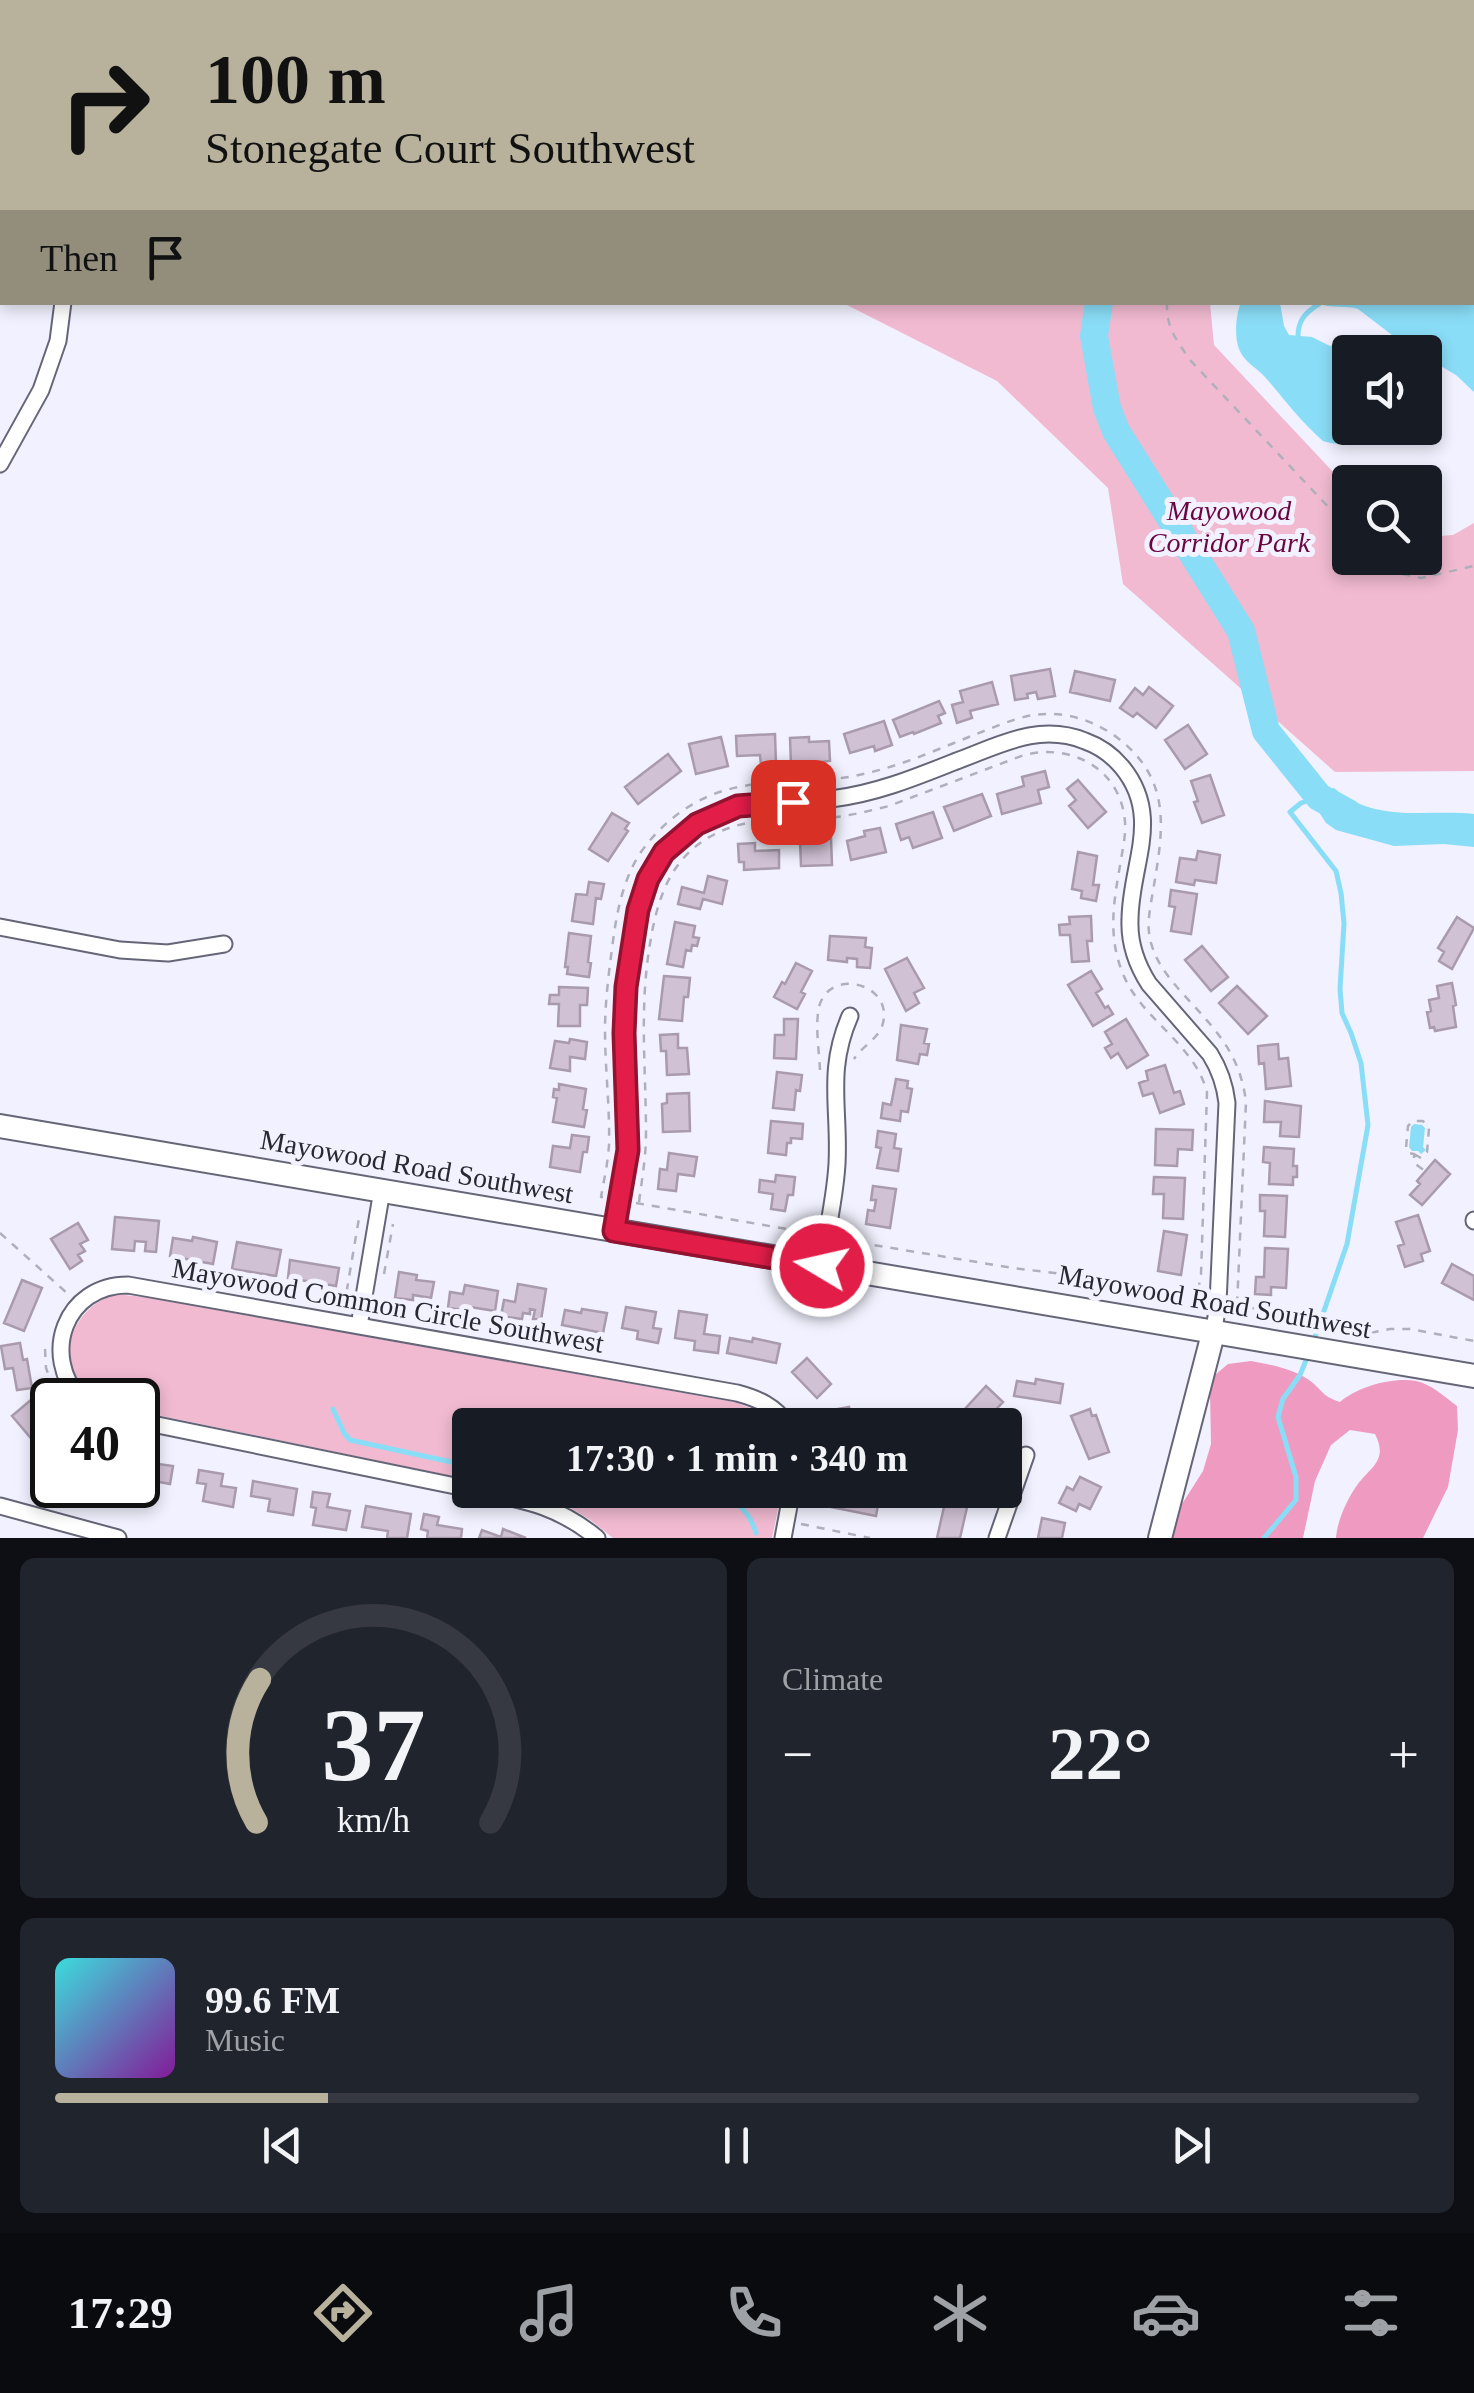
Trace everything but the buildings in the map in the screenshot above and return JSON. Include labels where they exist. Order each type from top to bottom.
[{"type":"street","points":[[0,464],[41,390],[58,341],[63,305]]},
{"type":"street","points":[[614,1231],[628,1150],[626,987],[642,894],[664,852],[697,824],[724,811],[755,804],[866,794],[1019,738],[1048,732],[1093,744],[1124,768],[1137,794],[1144,826],[1130,914],[1133,950],[1149,984],[1210,1054],[1225,1088],[1218,1310],[1160,1538]]},
{"type":"street","points":[[0,927],[120,950],[168,953],[224,944]]},
{"type":"street","points":[[822,1266],[837,1168],[837,1055],[850,1016]]},
{"type":"street","name":"Mayowood Road Southwest","points":[[0,1126],[1214,1330],[1285,1334],[1348,1344],[1474,1376]]},
{"type":"street","points":[[359,1326],[382,1190]]},
{"type":"street","name":"Mayowood Common Circle Southwest","points":[[66,1378],[61,1365],[61,1338],[70,1316],[100,1289],[113,1285],[145,1287],[736,1393],[773,1408]]},
{"type":"street","points":[[160,1425],[452,1486]]},
{"type":"street","points":[[997,1538],[1026,1455]]},
{"type":"street","points":[[0,1506],[118,1538]]},
{"type":"street","points":[[548,1508],[598,1538]]},
{"type":"street","points":[[783,1538],[789,1508]]},
{"type":"path","points":[[1168,305],[1167,320],[1190,360],[1332,511]]},
{"type":"path","points":[[1442,573],[1474,566]]},
{"type":"path","points":[[1406,575],[1434,575]]},
{"type":"path","points":[[602,1197],[609,1132],[606,1004],[615,924],[630,871],[661,828],[687,808],[734,788],[861,775],[1013,720],[1066,715],[1102,727],[1127,745],[1154,786],[1163,825],[1149,916],[1152,944],[1164,973],[1216,1030],[1234,1057],[1246,1102],[1237,1306],[1278,1316],[1285,1334]]},
{"type":"path","points":[[812,1233],[638,1204],[646,1151],[644,989],[659,899],[670,875],[706,839],[742,824],[870,811],[1024,755],[1060,752],[1093,765],[1109,780],[1120,801],[1126,826],[1112,913],[1116,954],[1135,996],[1195,1064],[1207,1092],[1197,1298],[842,1240]]},
{"type":"path","points":[[1413,1121],[1423,1121],[1429,1128],[1427,1152],[1421,1158],[1414,1154],[1406,1148],[1408,1126],[1413,1121]]},
{"type":"path","points":[[1414,1154],[1414,1163],[1425,1171]]},
{"type":"path","points":[[344,1309],[359,1218]]},
{"type":"path","points":[[384,1279],[393,1224]]},
{"type":"path","points":[[0,1233],[69,1295]]},
{"type":"path","points":[[1348,1344],[1390,1329],[1474,1341]]},
{"type":"path","points":[[800,1523],[870,1538]]},
{"type":"green space","name":"Mayowood Corridor Park","points":[[847,305],[1210,305],[1214,345],[1332,471],[1332,575],[1442,575],[1442,536],[1453,535],[1474,523],[1474,771],[1335,772],[1123,584],[1108,488],[997,381]]},
{"type":"green space","points":[[114,1294],[144,1297],[750,1408],[452,1408],[452,1476],[160,1416],[160,1378],[77,1378],[71,1364],[71,1339],[82,1317]]},
{"type":"green space","points":[[571,1508],[778,1508],[772,1538],[613,1538]]},
{"type":"shaded area","points":[[1251,1361],[1299,1374],[1340,1402],[1375,1384],[1406,1380],[1427,1385],[1457,1406],[1458,1430],[1448,1487],[1423,1538],[1336,1538],[1350,1496],[1373,1467],[1380,1450],[1375,1434],[1350,1430],[1331,1445],[1315,1481],[1303,1538],[1173,1538],[1182,1504],[1203,1471],[1211,1444],[1210,1392],[1215,1375],[1228,1364]]},
{"type":"water","points":[[1240,305],[1280,305],[1289,335],[1312,337],[1332,345],[1332,443],[1323,441],[1244,357],[1236,331]]},
{"type":"water","points":[[1324,305],[1474,305],[1474,392],[1442,367],[1442,335],[1392,335],[1358,309]]},
{"type":"water","points":[[1334,788],[1367,807],[1384,811],[1474,814],[1474,847],[1394,846],[1336,830],[1326,823],[1312,796]]},
{"type":"water","points":[[1414,1124],[1425,1128],[1426,1150],[1421,1154],[1409,1147]]},
{"type":"waterway","points":[[1099,305],[1094,336],[1107,408],[1116,431],[1241,631],[1266,731],[1319,797],[1348,813]]},
{"type":"waterway","points":[[1298,336],[1304,317],[1318,305]]},
{"type":"waterway","points":[[1313,1343],[1347,1244],[1368,1125],[1361,1063],[1342,1013],[1344,923],[1336,871],[1290,812],[1319,797]]},
{"type":"waterway","points":[[1264,1538],[1296,1500],[1296,1477],[1278,1417],[1283,1399],[1309,1353]]},
{"type":"waterway","points":[[333,1409],[350,1440],[452,1462]]},
{"type":"waterway","points":[[741,1508],[756,1533]]},
{"type":"route","points":[[793,802],[738,806],[697,824],[664,852],[648,879],[634,928],[626,987],[628,1150],[614,1231],[822,1266]]}]
